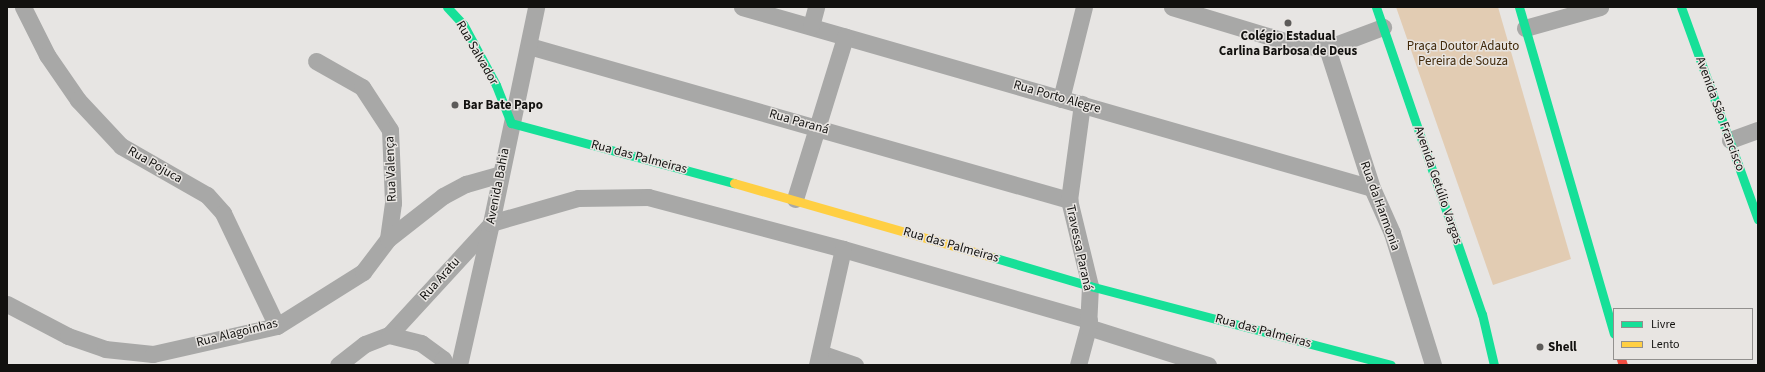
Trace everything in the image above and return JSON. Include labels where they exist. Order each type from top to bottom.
[{"type":"street","name":"Rua Pojuca","points":[[23,7],[47,55],[78,100],[121,146],[207,195],[223,213],[277,326]]},
{"type":"street","name":"Rua Salvador","points":[[447,7],[463,24],[496,85],[511,123]]},
{"type":"street","name":"Avenida Bahia","points":[[459,365],[491,223],[536,7]]},
{"type":"street","name":"Rua Porto Alegre","points":[[742,7],[1372,188]]},
{"type":"street","points":[[810,26],[816,7]]},
{"type":"street","points":[[1061,99],[1084,7]]},
{"type":"street","points":[[1172,7],[1298,45],[1327,48],[1384,27]]},
{"type":"street","name":"Avenida Getúlio Vargas","points":[[1376,7],[1482,314],[1494,365]]},
{"type":"street","points":[[1519,7],[1613,330]]},
{"type":"street","points":[[1525,28],[1600,7]]},
{"type":"street","name":"Avenida São Francisco","points":[[1681,7],[1758,220]]},
{"type":"street","points":[[795,199],[819,127],[845,37]]},
{"type":"street","name":"Rua Paraná","points":[[529,46],[819,127],[1069,200]]},
{"type":"street","name":"Rua da Harmonia","points":[[1327,48],[1372,188],[1392,233],[1433,365]]},
{"type":"street","name":"Rua Valença","points":[[316,61],[362,87],[390,130],[393,202],[388,239]]},
{"type":"street","name":"Travessa Paraná","points":[[1078,365],[1089,324],[1090,286],[1069,200],[1082,104]]},
{"type":"street","name":"Rua das Palmeiras","points":[[511,123],[795,199],[1090,286],[1391,365]]},
{"type":"street","points":[[1730,140],[1758,130]]},
{"type":"street","name":"Rua Alagoinhas","points":[[7,304],[68,336],[105,349],[153,354],[277,326],[363,272],[388,239],[443,196],[466,184],[500,174]]},
{"type":"street","points":[[491,223],[578,198],[648,197],[843,249],[1089,324],[1208,365]]},
{"type":"street","name":"Rua Aratu","points":[[389,335],[491,223]]},
{"type":"street","points":[[843,249],[819,359],[855,365]]},
{"type":"street","points":[[338,365],[365,344],[389,335],[421,343],[443,359],[446,365]]},
{"type":"green space","name":"Praça Doutor Adauto Pereira de Souza","points":[[1396,7],[1498,7],[1571,259],[1493,285]]},
{"type":"traffic: fast","points":[[447,7],[463,24],[496,85],[511,123],[734,183]]},
{"type":"traffic: fast","points":[[1376,7],[1482,314],[1494,365]]},
{"type":"traffic: fast","points":[[1519,7],[1613,330]]},
{"type":"traffic: fast","points":[[1681,7],[1758,220]]},
{"type":"traffic: fast","points":[[992,257],[1090,286],[1391,365]]},
{"type":"traffic: slow","points":[[734,183],[992,257]]},
{"type":"traffic: jam","points":[[1621,360],[1623,365]]},
{"type":"place","name":"Colégio Estadual Carlina Barbosa de Deus","points":[[1288,23]]},
{"type":"place","name":"Bar Bate Papo","points":[[455,105]]},
{"type":"place","name":"Shell","points":[[1540,347]]}]
